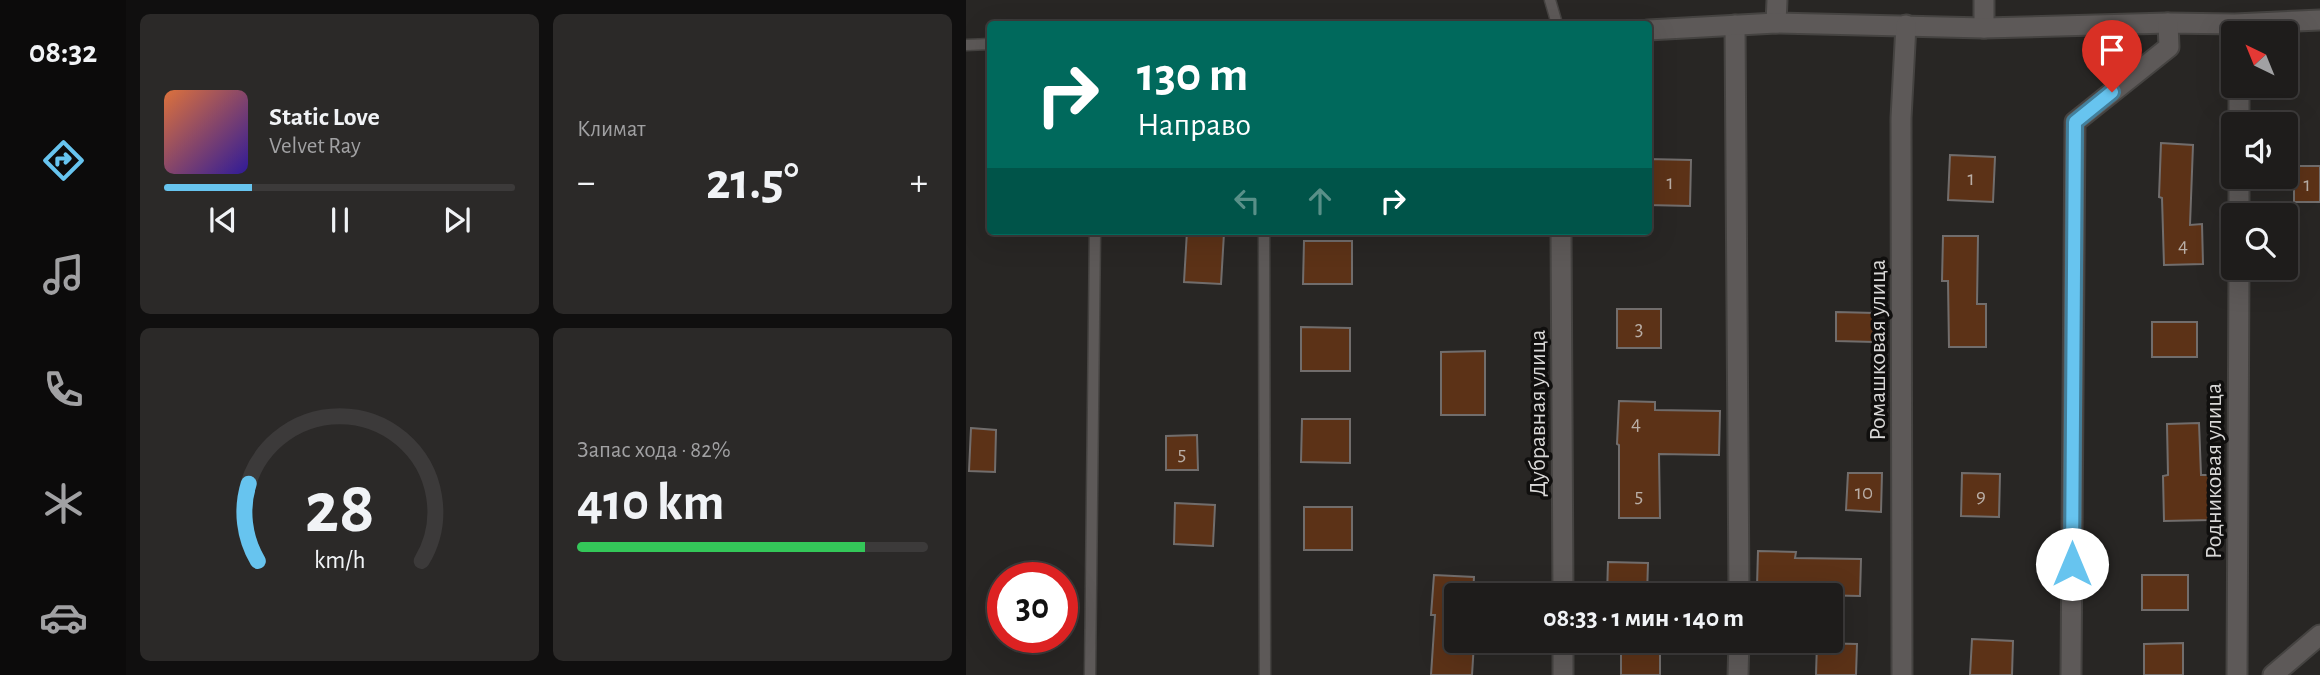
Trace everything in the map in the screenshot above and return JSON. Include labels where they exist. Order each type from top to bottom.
[{"type":"street","points":[[1776,23],[1777,0]]},
{"type":"street","points":[[1984,0],[1984,28]]},
{"type":"street","points":[[2298,22],[2320,20]]},
{"type":"street","points":[[1652,30],[1776,23],[1984,28],[2168,23],[2221,28]]},
{"type":"street","points":[[2071,675],[2075,122],[2169,47],[2168,23]]},
{"type":"street","points":[[1735,25],[1739,583]]},
{"type":"street","name":"Ромашковая улица","points":[[1902,675],[1901,118],[1906,25]]},
{"type":"street","name":"Дубравная улица","points":[[1561,235],[1563,583]]},
{"type":"street","name":"Родниковая улица","points":[[2237,675],[2239,280]]},
{"type":"street","points":[[2273,675],[2320,635]]},
{"type":"street","points":[[1563,653],[1563,675]]},
{"type":"street","points":[[1738,675],[1739,653]]},
{"type":"lane","points":[[1550,0],[1556,21]]},
{"type":"lane","points":[[966,45],[987,44]]},
{"type":"lane","points":[[1090,675],[1094,235]]},
{"type":"lane","points":[[1264,235],[1265,675]]},
{"type":"building","points":[[2161,143],[2193,145],[2190,225],[2202,224],[2203,264],[2164,265],[2162,198],[2159,197]]},
{"type":"building","points":[[1950,155],[1995,157],[1993,202],[1948,200]]},
{"type":"building","points":[[1652,159],[1691,160],[1690,206],[1652,205]]},
{"type":"building","points":[[2298,166],[2320,166],[2320,202],[2294,202],[2294,189],[2298,189]]},
{"type":"building","points":[[1187,235],[1224,235],[1221,284],[1184,282]]},
{"type":"building","points":[[1943,236],[1978,236],[1977,304],[1986,304],[1986,347],[1949,347],[1948,281],[1942,281]]},
{"type":"building","points":[[1304,241],[1352,241],[1352,284],[1303,284]]},
{"type":"building","points":[[1617,309],[1661,309],[1661,348],[1617,348]]},
{"type":"building","points":[[1836,312],[1875,313],[1874,342],[1836,341]]},
{"type":"building","points":[[2152,322],[2197,322],[2197,357],[2152,357]]},
{"type":"building","points":[[1301,327],[1350,328],[1350,371],[1301,371]]},
{"type":"building","points":[[1485,351],[1485,415],[1441,415],[1441,352]]},
{"type":"building","points":[[1619,401],[1655,402],[1655,410],[1720,411],[1719,455],[1659,454],[1660,518],[1619,518]]},
{"type":"building","points":[[1302,419],[1350,419],[1350,463],[1301,462]]},
{"type":"building","points":[[2199,423],[2201,475],[2209,475],[2210,520],[2164,521],[2163,476],[2168,475],[2167,424]]},
{"type":"building","points":[[971,428],[996,430],[995,472],[969,471]]},
{"type":"building","points":[[1197,435],[1198,470],[1166,470],[1166,436]]},
{"type":"building","points":[[1848,473],[1882,473],[1881,512],[1846,510]]},
{"type":"building","points":[[1962,473],[2000,474],[1999,517],[1961,516]]},
{"type":"building","points":[[1175,503],[1215,505],[1213,546],[1174,544]]},
{"type":"building","points":[[1304,507],[1352,507],[1352,550],[1304,550]]},
{"type":"building","points":[[1758,551],[1796,552],[1795,558],[1861,559],[1860,596],[1843,596],[1843,583],[1757,583]]},
{"type":"building","points":[[1608,562],[1648,563],[1647,583],[1607,583]]},
{"type":"building","points":[[1434,575],[1474,577],[1474,583],[1444,583],[1444,653],[1473,653],[1472,675],[1431,675],[1435,615],[1431,615]]},
{"type":"building","points":[[2142,575],[2188,575],[2188,610],[2142,610]]},
{"type":"building","points":[[1972,639],[2013,641],[2012,675],[1970,675]]},
{"type":"building","points":[[2183,643],[2183,675],[2144,675],[2144,644]]},
{"type":"building","points":[[1843,644],[1857,644],[1856,675],[1816,675],[1817,653],[1843,653]]},
{"type":"building","points":[[1621,653],[1660,653],[1660,675],[1621,675]]},
{"type":"route","points":[[2072,564],[2075,122],[2112,92]]}]
